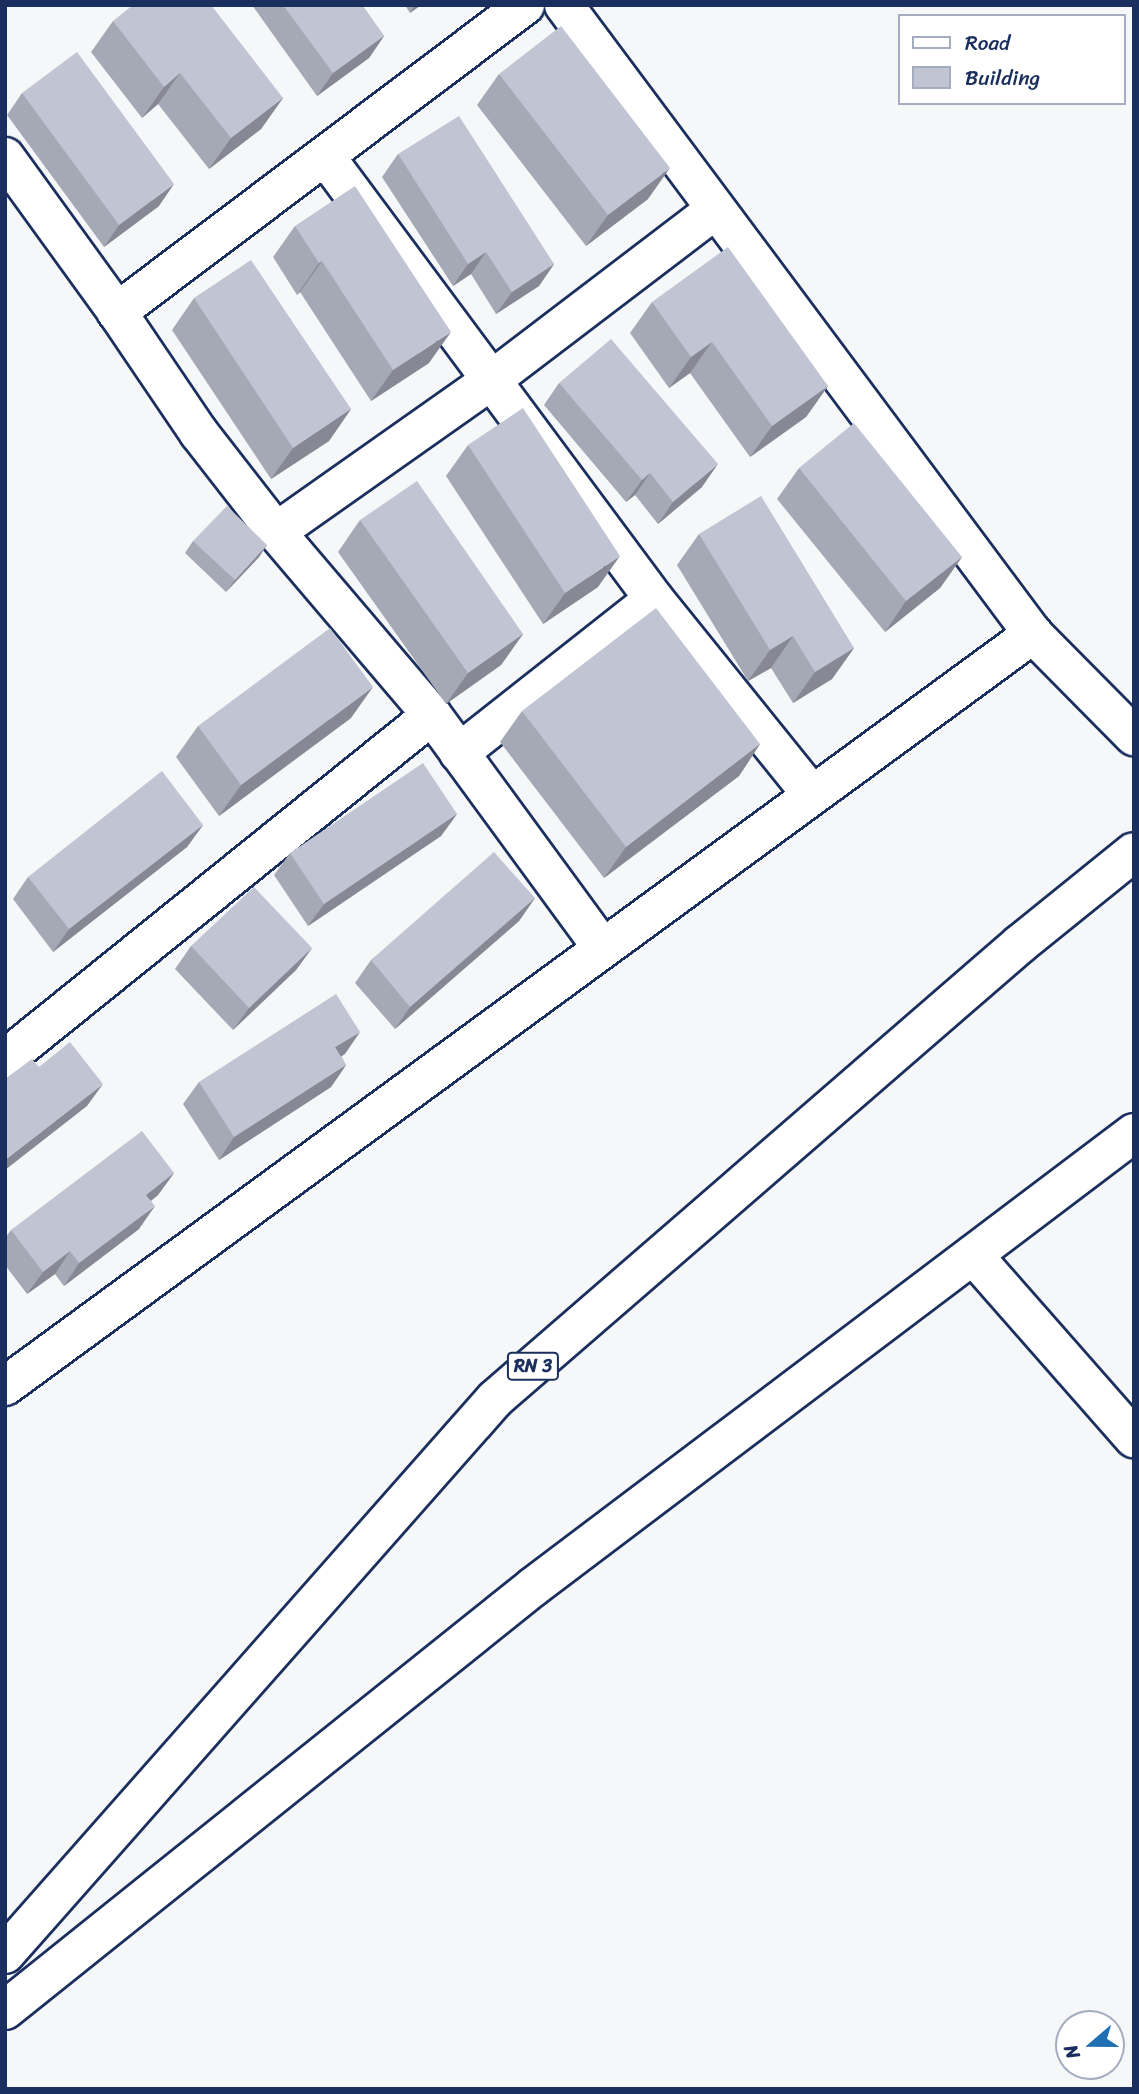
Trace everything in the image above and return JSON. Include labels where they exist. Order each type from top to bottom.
[{"type":"street","points":[[117,312],[525,5]]},
{"type":"street","points":[[564,5],[1032,634],[1134,736]]},
{"type":"street","points":[[325,156],[654,599],[812,795]]},
{"type":"street","points":[[5,158],[117,312],[199,433],[276,532],[432,715],[602,947]]},
{"type":"street","points":[[276,532],[493,379],[715,210]]},
{"type":"street","points":[[459,753],[654,599]]},
{"type":"street","points":[[5,1386],[1032,634]]},
{"type":"street","points":[[5,1059],[432,715]]},
{"type":"street","name":"RN 3","points":[[5,1954],[495,1399],[1020,944],[1134,852]]},
{"type":"street","points":[[5,2010],[533,1587],[1134,1133]]},
{"type":"street","points":[[973,1255],[1134,1438]]},
{"type":"building","points":[[133,5],[211,5],[283,98],[231,138],[180,73],[164,87],[113,21]]},
{"type":"building","points":[[283,5],[362,5],[384,36],[333,73]]},
{"type":"building","points":[[561,26],[670,168],[608,215],[499,74]]},
{"type":"building","points":[[77,52],[174,184],[119,225],[22,93]]},
{"type":"building","points":[[459,116],[554,264],[512,292],[486,252],[468,264],[398,154]]},
{"type":"building","points":[[355,186],[451,332],[393,370],[322,261],[319,263],[295,226]]},
{"type":"building","points":[[728,247],[828,386],[772,426],[712,342],[691,357],[652,302]]},
{"type":"building","points":[[251,260],[351,409],[293,448],[194,298]]},
{"type":"building","points":[[611,339],[718,464],[673,502],[650,473],[642,480],[559,383]]},
{"type":"building","points":[[523,408],[620,556],[565,593],[468,445]]},
{"type":"building","points":[[854,423],[962,557],[906,601],[799,468]]},
{"type":"building","points":[[417,481],[523,634],[468,673],[360,520]]},
{"type":"building","points":[[761,496],[854,648],[815,672],[793,636],[770,650],[699,534]]},
{"type":"building","points":[[227,506],[267,545],[235,580],[193,541]]},
{"type":"building","points":[[656,608],[760,744],[626,847],[522,711]]},
{"type":"building","points":[[330,628],[373,687],[241,785],[198,726]]},
{"type":"building","points":[[423,763],[457,814],[324,904],[290,853]]},
{"type":"building","points":[[162,771],[203,825],[69,929],[28,877]]},
{"type":"building","points":[[494,852],[535,898],[410,1007],[371,960]]},
{"type":"building","points":[[254,887],[312,948],[249,1008],[191,946]]},
{"type":"building","points":[[336,994],[360,1032],[335,1047],[346,1065],[234,1137],[199,1082]]},
{"type":"building","points":[[70,1042],[103,1084],[5,1160],[5,1079],[32,1059],[39,1067]]},
{"type":"building","points":[[142,1131],[174,1173],[146,1195],[155,1206],[79,1263],[70,1251],[43,1272],[11,1230]]}]
